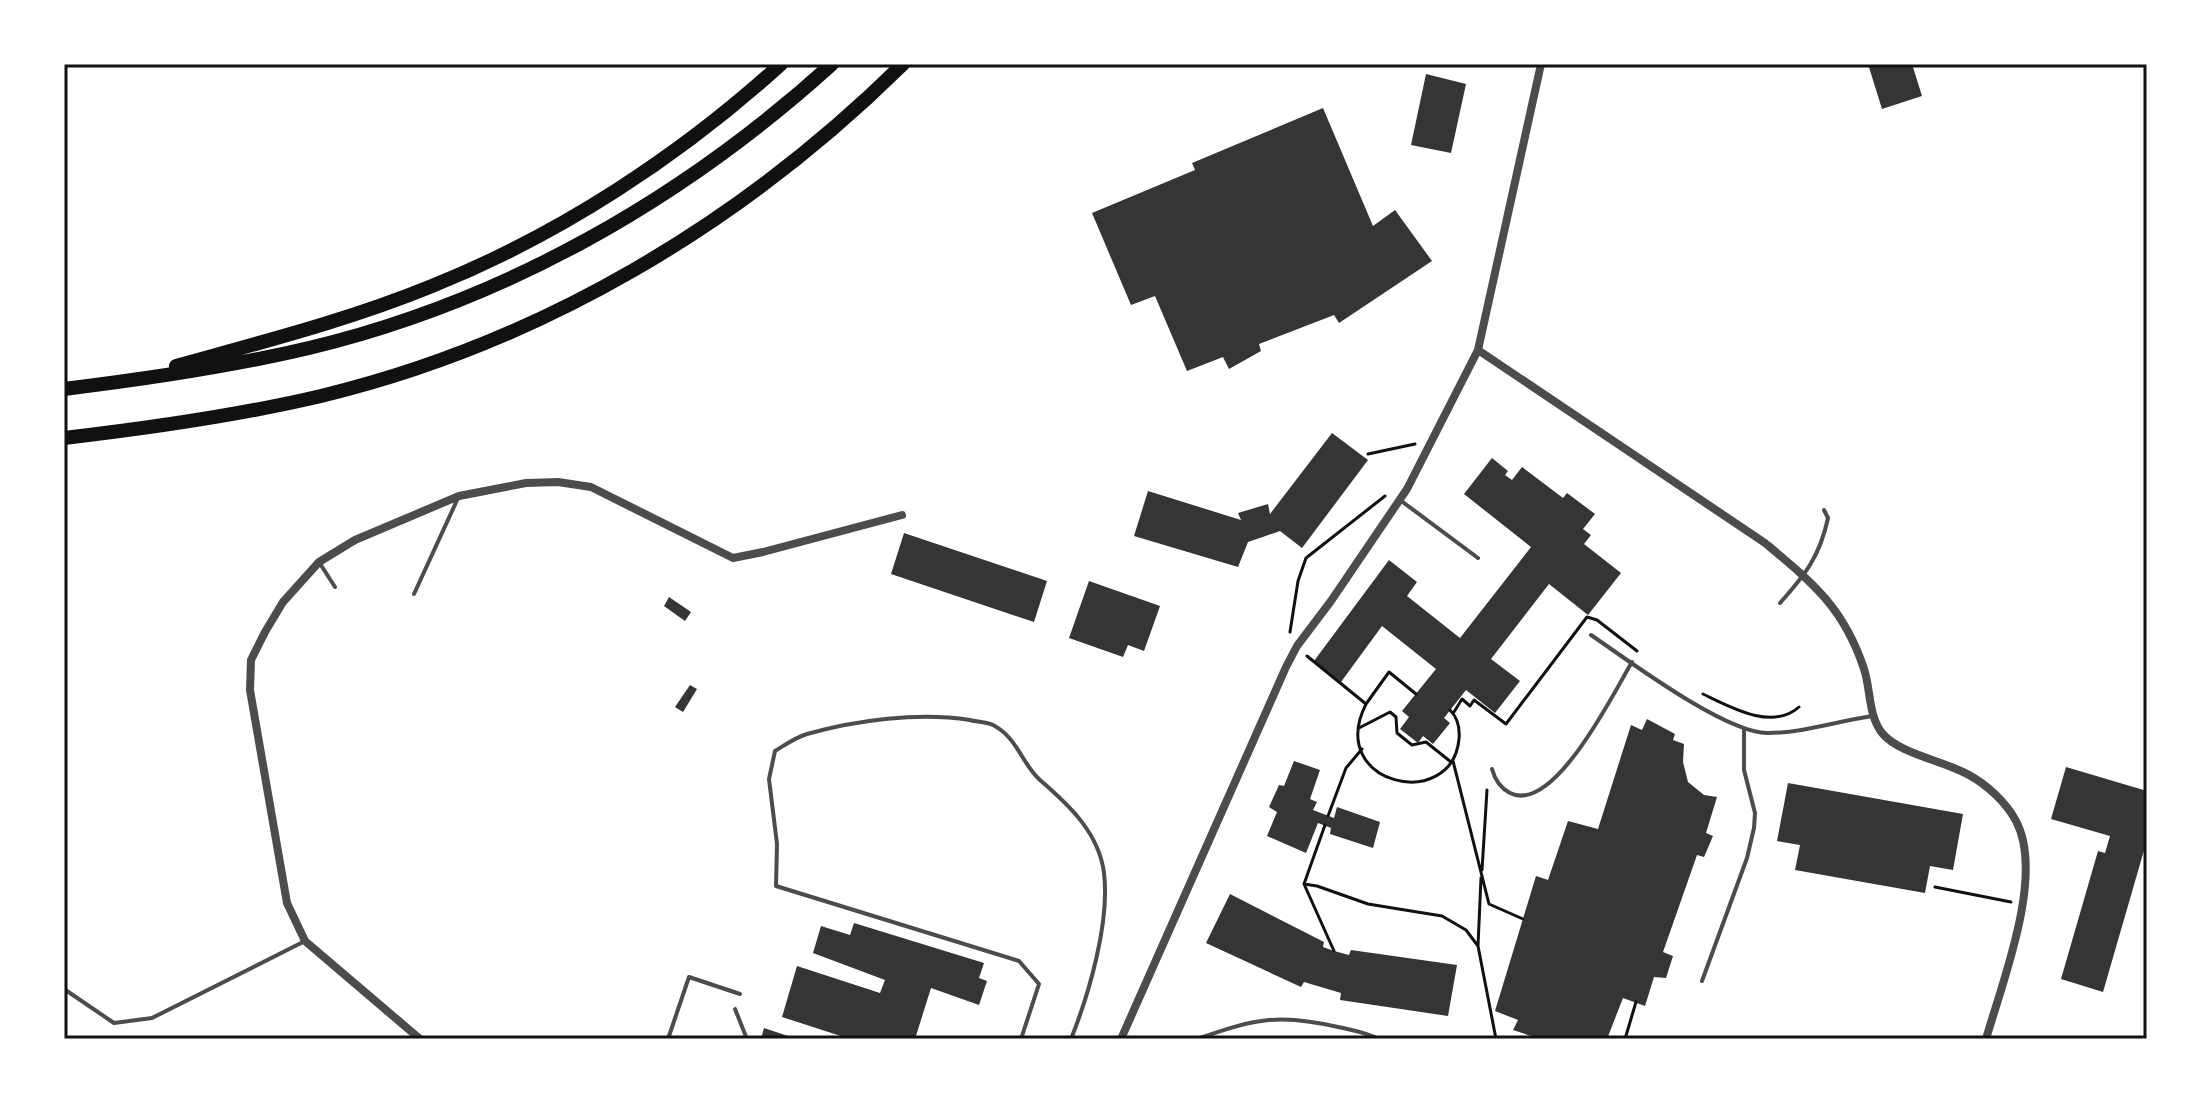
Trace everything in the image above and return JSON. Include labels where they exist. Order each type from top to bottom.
[{"type":"highway","points":[[114,383],[372,308],[492,260],[551,229],[661,159],[781,64]]},
{"type":"highway","points":[[64,389],[246,362],[311,347],[440,308],[575,246],[679,185],[747,136],[832,64]]},
{"type":"highway","points":[[64,438],[185,422],[323,395],[457,354],[521,327],[648,262],[718,218],[820,141],[903,64]]},
{"type":"street","points":[[1121,1039],[1297,646],[1400,500],[1478,350],[1541,64]]},
{"type":"street","points":[[1478,350],[1765,543],[1805,575],[1833,605],[1852,636],[1866,673],[1873,716],[1883,734],[1987,786],[2011,814],[2023,839],[2026,870],[2023,904],[1986,1039]]},
{"type":"street","points":[[420,1039],[305,941],[287,903],[250,690],[251,660],[283,602],[319,562],[355,540],[459,496],[526,483],[558,482],[591,487],[733,558],[902,515]]},
{"type":"lane","points":[[414,594],[459,496]]},
{"type":"lane","points":[[1400,500],[1478,558]]},
{"type":"lane","points":[[1780,603],[1805,575],[1818,553],[1828,518],[1824,510]]},
{"type":"lane","points":[[319,562],[335,587]]},
{"type":"lane","points":[[1591,635],[1693,703],[1744,728],[1765,734],[1789,732],[1873,716]]},
{"type":"lane","points":[[1492,769],[1504,790],[1516,796],[1529,794],[1547,784],[1577,755],[1632,662]]},
{"type":"lane","points":[[1021,1039],[1039,984],[1019,961],[776,886],[777,844],[769,779],[775,751],[804,735],[894,718],[944,716],[992,724],[1015,742],[1034,775],[1067,803],[1091,834],[1103,870],[1105,900],[1087,999],[1071,1039]]},
{"type":"lane","points":[[1702,981],[1747,858],[1754,828],[1755,813],[1744,770],[1744,728]]},
{"type":"lane","points":[[64,989],[114,1023],[152,1018],[305,941]]},
{"type":"lane","points":[[668,1039],[689,977],[740,994]]},
{"type":"lane","points":[[735,1009],[747,1039]]},
{"type":"lane","points":[[1197,1039],[1253,1020],[1278,1018],[1327,1024],[1378,1039]]},
{"type":"path","points":[[1368,454],[1430,440]]},
{"type":"path","points":[[1366,704],[1307,657],[1310,650],[1288,641],[1298,581],[1306,558],[1392,491]]},
{"type":"path","points":[[1416,694],[1389,672],[1366,704],[1358,729],[1364,757],[1380,776],[1404,783],[1417,782],[1430,778],[1452,761],[1457,749],[1459,728],[1450,710]]},
{"type":"path","points":[[1358,729],[1390,712],[1396,717],[1397,733],[1412,745],[1426,742],[1452,761],[1489,904],[1523,919]]},
{"type":"path","points":[[1328,816],[1346,768],[1362,749]]},
{"type":"path","points":[[1487,789],[1478,946],[1496,1039]]},
{"type":"path","points":[[1325,825],[1304,884],[1334,951]]},
{"type":"path","points":[[1304,884],[1368,904],[1442,916],[1466,930],[1478,946]]},
{"type":"path","points":[[1935,887],[2023,904]]},
{"type":"path","points":[[1625,1039],[1636,1002]]},
{"type":"building","points":[[1868,64],[1912,64],[1922,96],[1882,109]]},
{"type":"building","points":[[1426,74],[1466,84],[1451,153],[1411,145]]},
{"type":"building","points":[[1323,108],[1373,226],[1395,210],[1432,261],[1339,323],[1334,315],[1259,344],[1261,351],[1229,369],[1223,357],[1187,371],[1155,296],[1131,305],[1092,213],[1195,170],[1192,163]]},
{"type":"building","points":[[1332,433],[1368,460],[1302,548],[1280,531],[1248,542],[1238,567],[1134,536],[1148,491],[1241,520],[1238,513],[1268,504],[1270,514]]},
{"type":"building","points":[[1492,458],[1508,471],[1505,475],[1512,480],[1522,467],[1563,498],[1567,493],[1595,514],[1583,529],[1591,535],[1584,544],[1621,573],[1588,615],[1549,584],[1491,659],[1520,681],[1495,713],[1466,690],[1444,718],[1450,723],[1433,744],[1423,736],[1418,743],[1400,729],[1409,717],[1402,711],[1436,669],[1382,626],[1341,682],[1314,661],[1389,560],[1417,582],[1407,596],[1460,638],[1531,547],[1464,494]]},
{"type":"building","points":[[904,533],[1047,581],[1034,622],[891,574]]},
{"type":"building","points":[[1089,581],[1160,606],[1144,651],[1128,645],[1123,657],[1069,638]]},
{"type":"building","points":[[669,597],[691,612],[685,621],[664,606]]},
{"type":"building","points":[[690,685],[697,689],[683,712],[675,707]]},
{"type":"building","points":[[1647,719],[1675,734],[1673,740],[1684,744],[1683,762],[1688,782],[1704,795],[1717,797],[1706,833],[1713,836],[1704,857],[1697,855],[1663,952],[1673,956],[1666,978],[1654,977],[1645,1006],[1623,998],[1607,1039],[1540,1039],[1513,1030],[1518,1020],[1495,1011],[1536,876],[1548,880],[1568,821],[1598,829],[1631,725],[1642,730]]},
{"type":"building","points":[[1294,761],[1320,770],[1310,799],[1317,802],[1313,810],[1334,818],[1337,807],[1380,822],[1373,848],[1330,834],[1331,828],[1318,823],[1306,853],[1267,836],[1277,812],[1269,807],[1279,785],[1284,786]]},
{"type":"building","points":[[2066,767],[2147,791],[2147,840],[2103,992],[2061,979],[2098,851],[2105,853],[2110,836],[2051,819]]},
{"type":"building","points":[[1788,783],[1963,814],[1953,870],[1930,866],[1925,893],[1795,870],[1800,845],[1777,841]]},
{"type":"building","points":[[1230,894],[1324,942],[1323,947],[1334,951],[1349,955],[1351,950],[1457,965],[1448,1016],[1340,1000],[1341,993],[1304,982],[1301,987],[1206,943]]},
{"type":"building","points":[[854,923],[984,963],[979,978],[987,981],[979,1005],[931,988],[915,1039],[850,1039],[782,1017],[797,966],[880,993],[885,980],[813,953],[821,926],[850,935]]},
{"type":"building","points":[[764,1028],[794,1038],[794,1039],[761,1039]]}]
